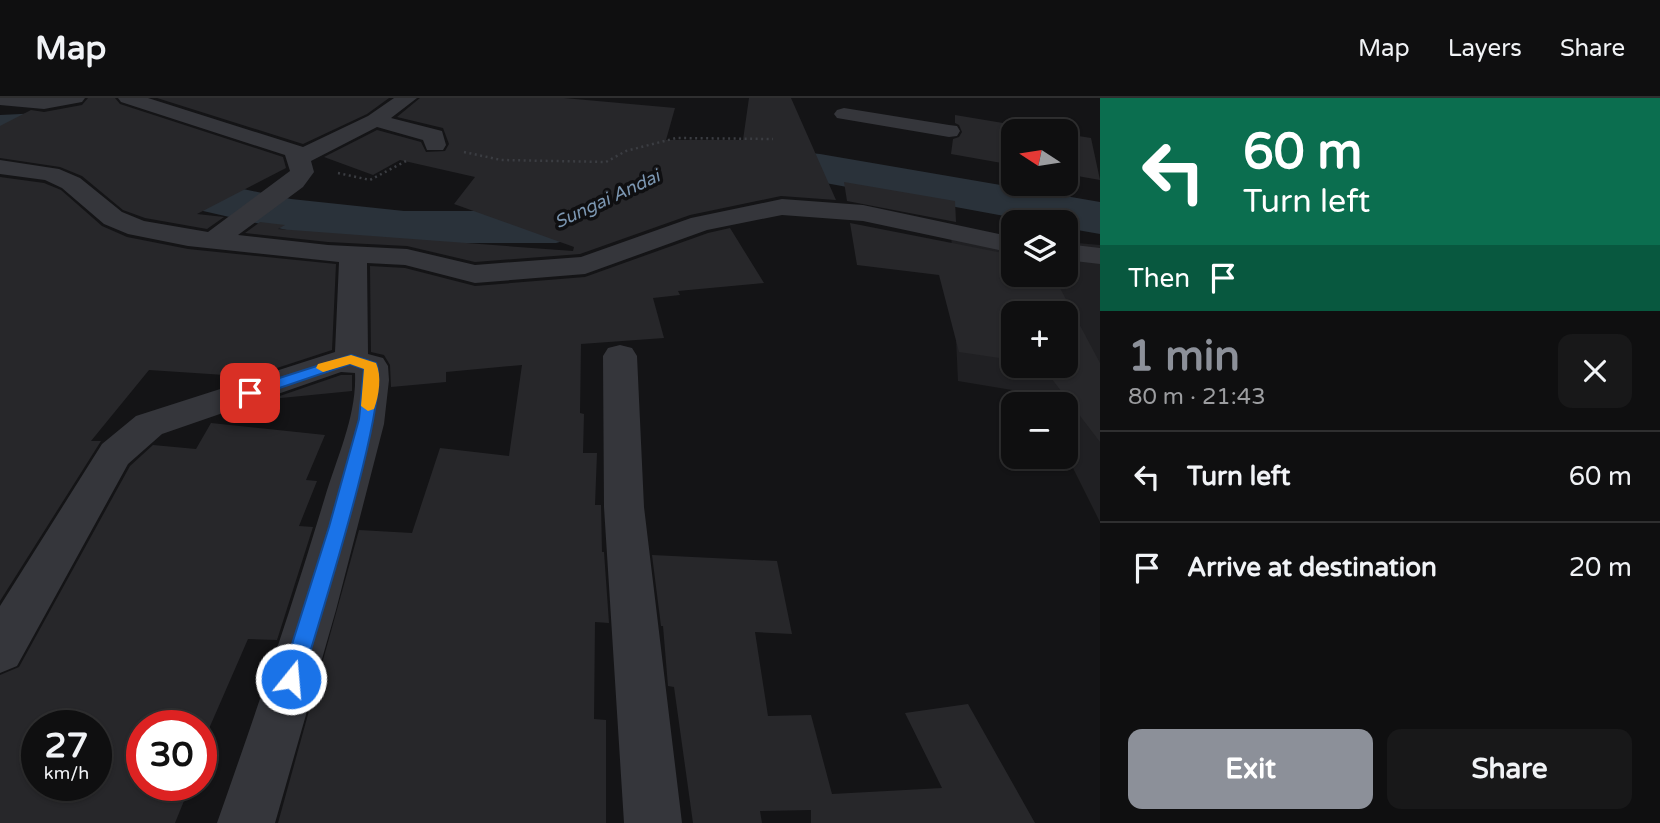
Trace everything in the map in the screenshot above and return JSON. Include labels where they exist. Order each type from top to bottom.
[{"type":"street","points":[[0,99],[44,103],[75,98]]},
{"type":"street","points":[[128,98],[293,150],[301,162],[302,172],[294,182],[220,236]]},
{"type":"street","points":[[301,162],[375,120],[407,98]]},
{"type":"street","points":[[845,110],[949,131]]},
{"type":"street","points":[[375,120],[434,136],[435,145]]},
{"type":"street","points":[[0,167],[51,174],[71,183],[113,218],[137,228],[354,254],[407,257],[475,274],[585,265],[700,224],[782,207],[863,214],[1001,243]]},
{"type":"street","points":[[351,360],[354,254]]},
{"type":"street","points":[[1078,254],[1097,256]]},
{"type":"street","points":[[620,356],[624,507],[653,823]]},
{"type":"street","points":[[0,650],[115,454],[132,438],[149,425],[351,360],[371,366],[373,376],[366,419],[338,527],[246,823]]},
{"type":"path","points":[[301,162],[370,180],[435,145],[501,160],[606,162],[626,151],[676,138],[773,139]]},
{"type":"shaded area","points":[[951,231],[1001,236],[1001,287],[1078,287],[1078,243],[1100,245],[1100,522],[1074,469],[1078,469],[1078,392],[1024,392],[958,381]]},
{"type":"building","points":[[88,98],[115,98],[120,104],[283,157],[286,168],[197,214],[224,217],[207,229],[145,218],[123,210],[82,176],[60,167],[0,158],[0,126],[31,110],[44,112],[82,105]]},
{"type":"building","points":[[157,98],[389,98],[367,114],[303,144]]},
{"type":"building","points":[[420,98],[564,98],[675,108],[666,140],[743,140],[749,98],[791,98],[836,200],[781,196],[690,215],[580,254],[475,262],[407,246],[328,242],[245,233],[260,222],[285,225],[278,229],[573,251],[574,247],[454,204],[475,177],[400,160],[373,175],[324,157],[377,130],[421,142],[426,152],[445,151],[449,144],[443,128],[397,117]]},
{"type":"building","points":[[955,115],[1001,123],[1001,163],[951,154],[953,139],[959,137],[962,132],[955,123]]},
{"type":"building","points":[[1078,136],[1091,138],[1100,180],[1078,176]]},
{"type":"building","points":[[0,177],[44,183],[61,190],[102,226],[127,237],[188,249],[336,264],[332,350],[237,381],[240,376],[149,370],[91,441],[101,441],[0,601]]},
{"type":"building","points":[[844,182],[955,201],[956,222],[847,201]]},
{"type":"building","points":[[850,223],[1001,253],[1001,287],[1059,287],[1067,301],[1001,301],[1001,358],[959,352],[939,275],[857,265]]},
{"type":"building","points":[[730,228],[764,283],[678,291],[680,295],[653,298],[664,338],[581,344],[580,413],[584,414],[583,453],[597,453],[595,505],[601,505],[602,552],[609,623],[595,622],[594,719],[606,720],[606,823],[278,823],[359,530],[412,533],[440,448],[509,456],[522,365],[446,372],[446,382],[391,387],[390,365],[384,355],[371,352],[370,266],[405,268],[475,286],[585,277],[708,233]]},
{"type":"building","points":[[1078,322],[1100,363],[1100,442],[1078,413],[1078,392],[1062,392],[1051,378],[1078,378]]},
{"type":"building","points":[[341,375],[352,375],[352,391],[271,399]]},
{"type":"building","points":[[211,423],[325,435],[306,480],[317,481],[299,526],[313,527],[277,640],[248,639],[217,710],[126,710],[126,801],[184,801],[175,823],[0,823],[0,675],[19,667],[130,466],[153,445],[196,449]]},
{"type":"building","points":[[652,555],[777,561],[792,634],[755,632],[768,716],[811,715],[832,794],[942,788],[905,713],[968,704],[1035,823],[811,823],[811,810],[760,811],[762,823],[693,823],[674,687],[668,686],[663,626]]},
{"type":"waterway","name":"Sungai Andai","points":[[0,128],[41,126],[82,133],[110,144],[199,195],[291,215],[404,227],[556,227],[595,210],[662,173],[696,162],[750,161],[820,168],[1100,218]]},
{"type":"slow traffic","points":[[323,368],[351,360],[371,366],[373,376],[368,406]]},
{"type":"route","points":[[250,393],[337,362],[351,360],[371,366],[373,376],[366,419],[338,527],[291,679]]}]
